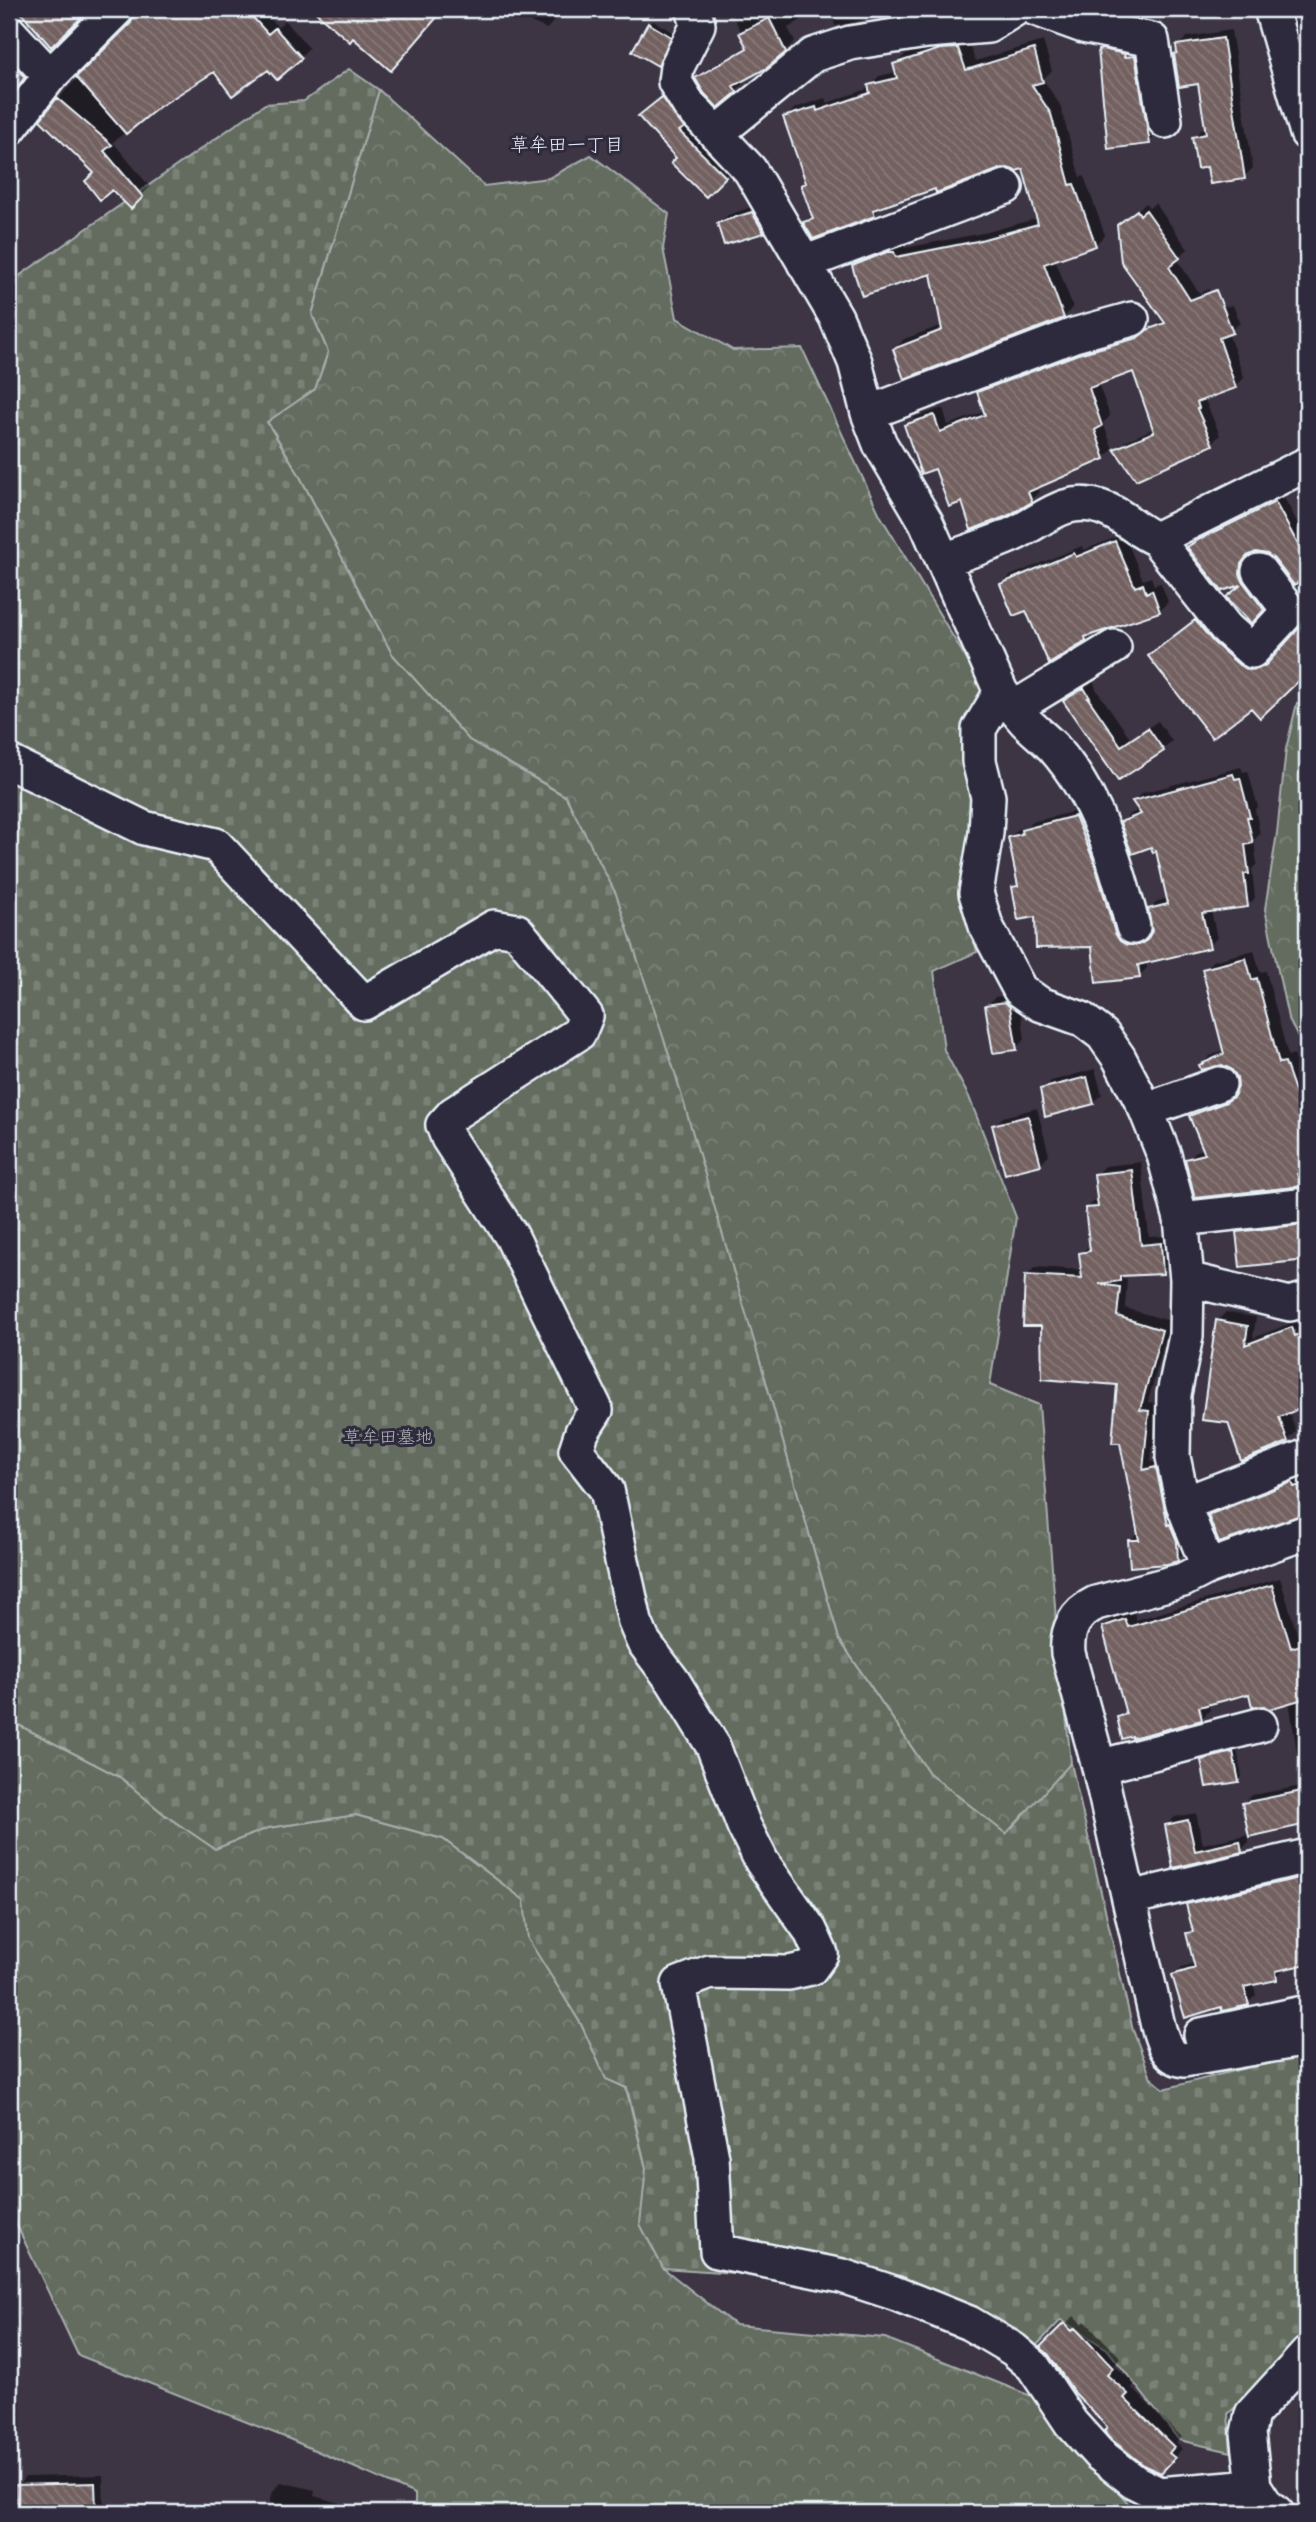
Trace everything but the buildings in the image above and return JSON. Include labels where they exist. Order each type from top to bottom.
[{"type":"street","points":[[9,129],[50,76],[117,9]]},
{"type":"street","points":[[692,9],[698,25],[677,67],[675,82],[689,104],[750,170],[836,317],[855,362],[868,413],[880,444],[945,560],[976,640],[1008,700],[1053,747],[1078,781],[1098,816],[1118,870],[1133,927]]},
{"type":"street","points":[[716,134],[813,55],[927,20],[988,26],[1016,9]]},
{"type":"street","points":[[1036,9],[1083,26],[1152,40],[1165,121]]},
{"type":"street","points":[[1271,9],[1307,133]]},
{"type":"street","points":[[9,32],[50,76]]},
{"type":"street","points":[[804,263],[1006,187]]},
{"type":"street","points":[[868,413],[1074,335],[1132,319]]},
{"type":"street","points":[[1156,540],[1307,464]]},
{"type":"street","points":[[945,560],[1016,533],[1042,516],[1077,503],[1098,506],[1121,515],[1144,535],[1156,540],[1226,628],[1252,651],[1289,611],[1259,571]]},
{"type":"street","points":[[1114,647],[1008,700],[979,729],[979,761],[988,797],[986,833],[976,893],[986,926],[1020,990],[1040,1004],[1082,1019],[1103,1035],[1119,1058],[1146,1110],[1164,1155],[1181,1219],[1186,1279],[1186,1336],[1174,1394],[1173,1457],[1182,1503],[1208,1566]]},
{"type":"street","points":[[9,762],[144,828],[216,845],[364,1003],[495,927],[517,931],[586,1016],[579,1033],[453,1114],[443,1125],[448,1138],[512,1237],[596,1410],[582,1432],[576,1450],[607,1490],[635,1622],[643,1641],[673,1681],[713,1746],[744,1826],[762,1862],[810,1930],[821,1954],[811,1968],[789,1973],[710,1972],[679,1984],[712,2158],[717,2251],[842,2276],[894,2293],[969,2323],[1013,2349],[1033,2366],[1071,2423],[1099,2454],[1135,2482],[1159,2494],[1254,2486]]},
{"type":"street","points":[[1146,1110],[1219,1084]]},
{"type":"street","points":[[1181,1219],[1307,1205]]},
{"type":"street","points":[[1186,1279],[1290,1304],[1307,1299]]},
{"type":"street","points":[[1182,1503],[1307,1456]]},
{"type":"street","points":[[1307,1532],[1208,1566],[1183,1580],[1084,1608],[1075,1618],[1070,1631],[1068,1653],[1099,1767],[1164,2044],[1175,2058],[1184,2060],[1307,2039]]},
{"type":"street","points":[[1099,1767],[1260,1725]]},
{"type":"street","points":[[1130,1898],[1307,1856]]},
{"type":"street","points":[[1164,2044],[1307,2011]]},
{"type":"street","points":[[1277,2513],[1265,2503],[1254,2486],[1248,2433],[1252,2414],[1307,2354]]},
{"type":"green space","name":"草牟田墓地","points":[[349,69],[379,90],[312,314],[328,352],[315,389],[267,422],[298,473],[392,654],[469,740],[566,797],[616,894],[675,1073],[839,1639],[929,1773],[1006,1834],[1071,1763],[1133,2030],[1151,2078],[1164,2089],[1307,2052],[1307,2333],[1228,2414],[1231,2452],[1179,2440],[1107,2349],[1061,2320],[1034,2348],[907,2285],[663,2268],[640,2224],[646,2168],[627,2088],[606,2079],[581,2024],[528,1939],[524,1900],[443,1839],[356,1815],[268,1828],[215,1849],[165,1815],[120,1777],[9,1720],[9,283],[265,104],[304,101]]},
{"type":"green space","points":[[379,90],[484,186],[549,178],[591,155],[669,214],[663,248],[677,318],[733,350],[802,348],[880,515],[985,690],[978,817],[963,883],[977,952],[934,971],[944,1050],[969,1097],[1016,1217],[990,1385],[1039,1405],[1057,1631],[1071,1763],[1007,1835],[929,1773],[839,1639],[762,1368],[567,797],[469,740],[392,654],[298,473],[267,421],[315,389],[328,352],[312,314]]},
{"type":"green space","points":[[1297,703],[1307,705],[1307,1055],[1288,1018],[1265,909],[1286,749]]},
{"type":"green space","points":[[9,1720],[120,1777],[165,1815],[215,1849],[268,1828],[356,1815],[443,1839],[524,1900],[529,1939],[581,2024],[606,2078],[626,2088],[646,2168],[663,2268],[735,2325],[885,2338],[1034,2397],[1137,2513],[415,2513],[415,2494],[287,2438],[78,2355],[9,2213]]},
{"type":"district","name":"草牟田一丁目","points":[[567,144]]}]
